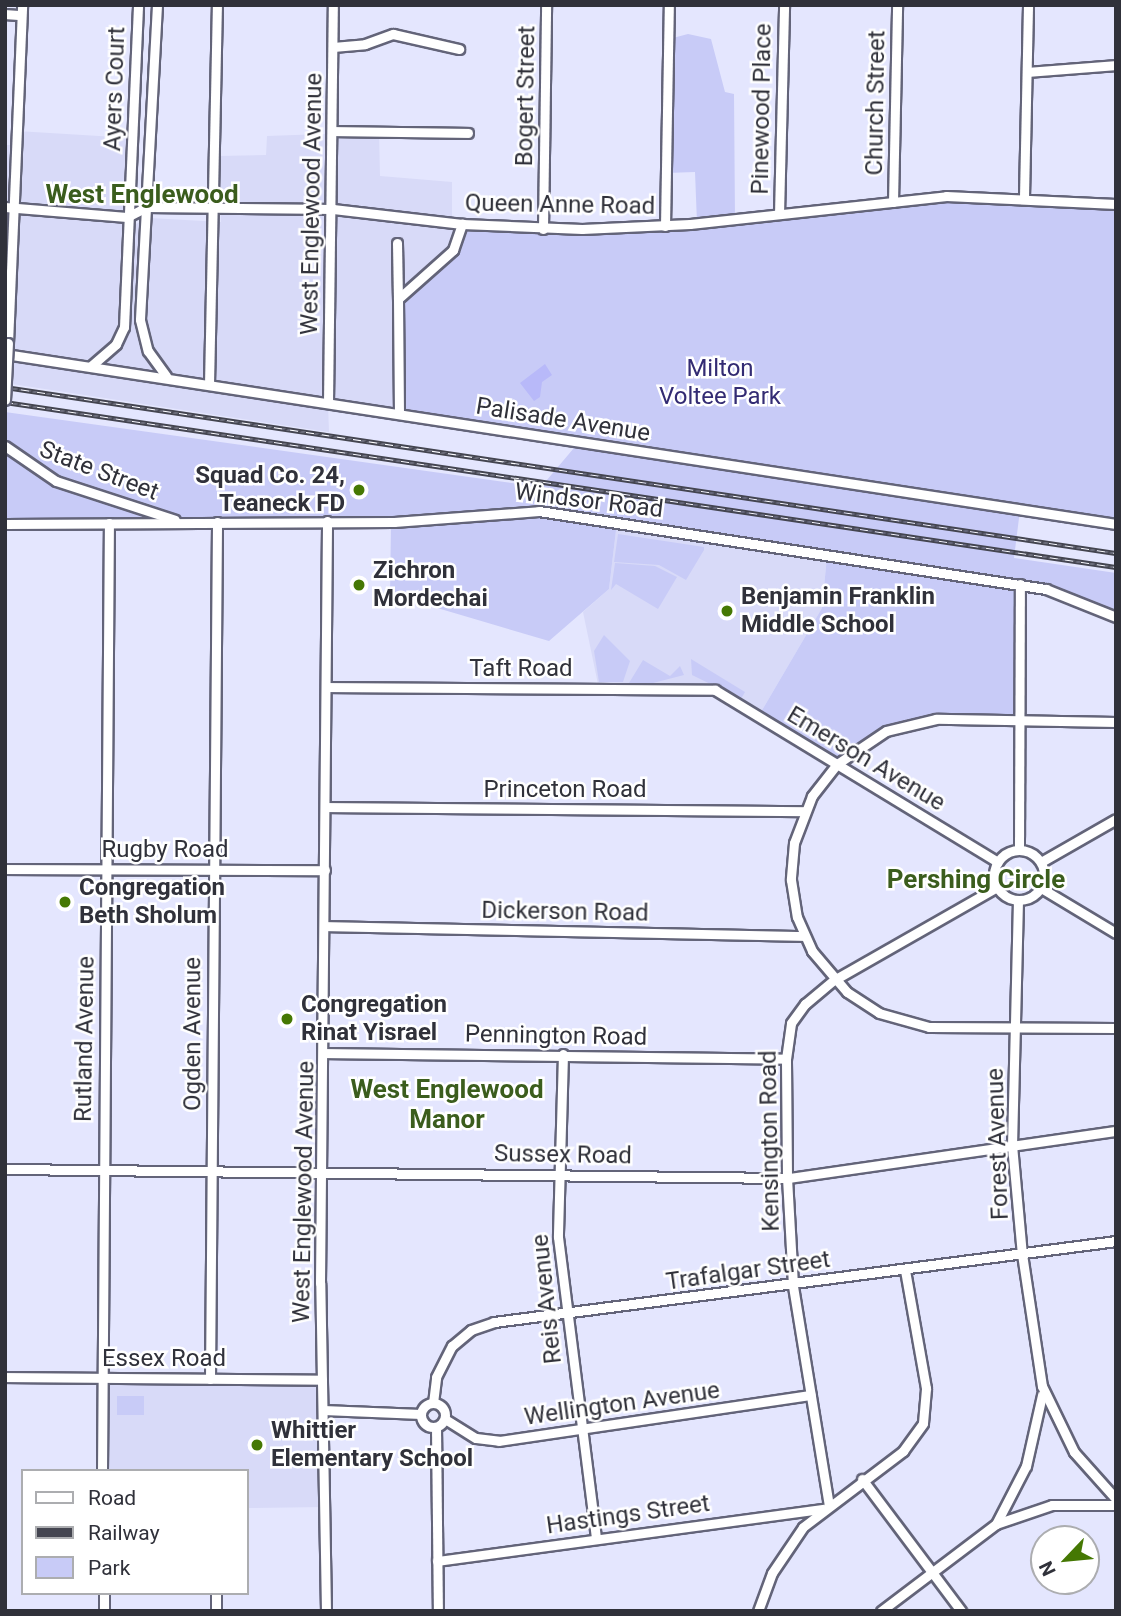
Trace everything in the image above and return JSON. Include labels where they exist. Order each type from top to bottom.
[{"type":"street","name":"Ayers Court","points":[[91,366],[105,357],[122,333],[138,5]]},
{"type":"street","name":"Ayers Court","points":[[157,5],[141,331],[152,359],[167,377]]},
{"type":"street","points":[[209,384],[217,5]]},
{"type":"street","name":"West Englewood Avenue","points":[[328,403],[333,209],[333,5]]},
{"type":"street","name":"Bogert Street","points":[[543,229],[546,5]]},
{"type":"street","points":[[665,226],[669,5]]},
{"type":"street","name":"Pinewood Place","points":[[779,214],[784,5]]},
{"type":"street","name":"Church Street","points":[[893,202],[897,5]]},
{"type":"street","points":[[1024,197],[1028,5]]},
{"type":"street","points":[[5,14],[21,10],[10,207],[9,343],[5,400]]},
{"type":"street","points":[[333,47],[365,44],[393,34],[459,49]]},
{"type":"street","points":[[1028,72],[1116,65]]},
{"type":"street","points":[[333,131],[468,133]]},
{"type":"street","name":"Queen Anne Road","points":[[127,217],[147,207],[333,209],[462,224],[543,229],[665,226],[946,196],[1024,197],[1116,204]]},
{"type":"street","points":[[10,207],[127,217]]},
{"type":"street","points":[[398,299],[453,250],[462,224]]},
{"type":"street","points":[[397,243],[400,414]]},
{"type":"street","name":"Palisade Avenue","points":[[5,354],[1116,524]]},
{"type":"street","name":"State Street","points":[[5,446],[57,481],[183,523]]},
{"type":"street","name":"Windsor Road","points":[[5,524],[419,521],[502,510],[539,510],[1020,584],[1065,594],[1116,617]]},
{"type":"street","name":"West Englewood Avenue","points":[[326,1611],[322,1380],[327,521]]},
{"type":"street","name":"Ogden Avenue","points":[[210,1379],[217,522]]},
{"type":"street","name":"Rutland Avenue","points":[[102,1469],[108,523]]},
{"type":"street","points":[[1019,849],[1020,584]]},
{"type":"street","name":"Taft Road","points":[[326,687],[715,690]]},
{"type":"street","name":"Emerson Avenue","points":[[715,690],[998,862]]},
{"type":"street","points":[[1116,722],[917,722],[869,739],[837,764],[804,811],[794,843],[791,880],[804,936],[834,981],[862,1004],[914,1025],[1116,1028]]},
{"type":"street","name":"Princeton Road","points":[[326,807],[804,811]]},
{"type":"street","points":[[1041,862],[1116,819]]},
{"type":"street","points":[[1019,849],[998,862],[997,887],[1018,900],[1032,897],[1041,888],[1041,862]]},
{"type":"street","points":[[1019,849],[1041,862]]},
{"type":"street","name":"Rugby Road","points":[[5,869],[325,870]]},
{"type":"street","name":"Kensington Road","points":[[827,1507],[793,1285],[787,1178],[786,1059],[792,1023],[805,1004],[834,981],[997,887]]},
{"type":"street","points":[[1041,888],[1116,933]]},
{"type":"street","name":"Forest Avenue","points":[[1018,900],[1012,1145],[1022,1254],[1042,1386]]},
{"type":"street","name":"Dickerson Road","points":[[325,926],[804,936]]},
{"type":"street","name":"Pennington Road","points":[[324,1053],[563,1054],[786,1059]]},
{"type":"street","name":"Reis Avenue","points":[[563,1054],[558,1237],[596,1539]]},
{"type":"street","name":"Sussex Road","points":[[5,1169],[787,1178],[1116,1131]]},
{"type":"street","name":"Trafalgar Street","points":[[433,1403],[439,1366],[452,1346],[471,1330],[494,1322],[568,1315],[1116,1241]]},
{"type":"street","points":[[758,1611],[780,1558],[803,1527],[862,1479],[911,1444],[926,1411],[905,1270]]},
{"type":"street","name":"Essex Road","points":[[5,1377],[322,1380]]},
{"type":"street","points":[[1042,1386],[1073,1452],[1116,1499]]},
{"type":"street","points":[[996,1524],[1027,1466],[1038,1424],[1042,1386]]},
{"type":"street","name":"Wellington Avenue","points":[[445,1419],[465,1433],[487,1440],[582,1429],[811,1395]]},
{"type":"street","points":[[323,1410],[421,1414],[433,1403],[443,1407],[445,1419],[436,1427],[438,1611]]},
{"type":"street","points":[[421,1414],[425,1424],[436,1427]]},
{"type":"street","points":[[862,1479],[961,1611]]},
{"type":"street","points":[[881,1611],[930,1570],[996,1524],[1060,1504],[1116,1505]]},
{"type":"street","name":"Hastings Street","points":[[437,1561],[827,1507]]},
{"type":"shaded area","points":[[17,131],[132,138],[122,230],[150,218],[221,222],[219,156],[266,155],[267,136],[379,132],[380,176],[452,182],[452,223],[462,224],[399,414],[328,404],[329,432],[5,383],[5,145],[16,145]]},
{"type":"shaded area","points":[[545,364],[552,375],[542,382],[540,397],[534,401],[520,383]]},
{"type":"shaded area","points":[[617,522],[827,556],[822,608],[758,717],[715,690],[599,689],[583,612],[609,589]]},
{"type":"shaded area","points":[[101,1378],[322,1380],[324,1507],[248,1508],[248,1469],[102,1469]]},
{"type":"green space","name":"Milton Voltee Park","points":[[688,34],[711,39],[725,92],[734,94],[735,219],[946,196],[1116,204],[1116,524],[1020,510],[1014,558],[1116,573],[1116,617],[1020,584],[1022,720],[936,719],[901,726],[837,764],[758,717],[822,608],[827,556],[617,522],[609,589],[549,641],[390,594],[391,523],[5,524],[5,412],[541,487],[579,442],[399,414],[398,299],[446,257],[462,224],[543,229],[697,223],[695,172],[666,173],[669,39]]},
{"type":"green space","points":[[618,534],[704,547],[704,550],[686,580],[659,565],[614,562]]},
{"type":"green space","points":[[615,563],[655,566],[677,577],[658,609],[616,584],[611,590]]},
{"type":"green space","points":[[604,635],[630,661],[623,682],[599,682],[594,651]]},
{"type":"green space","points":[[691,659],[745,692],[741,699],[692,675]]},
{"type":"green space","points":[[643,660],[670,676],[680,666],[684,675],[653,683],[629,683]]},
{"type":"green space","points":[[117,1396],[144,1396],[144,1415],[117,1415]]},
{"type":"railway","points":[[5,387],[1116,553]]},
{"type":"railway","points":[[5,402],[1116,567]]},
{"type":"place","name":"Squad Co. 24, Teaneck FD","points":[[359,490]]},
{"type":"place","name":"Zichron Mordechai","points":[[359,585]]},
{"type":"place","name":"Benjamin Franklin Middle School","points":[[727,611]]},
{"type":"place","name":"Congregation Beth Sholum","points":[[65,902]]},
{"type":"place","name":"Congregation Rinat Yisrael","points":[[287,1019]]},
{"type":"place","name":"Whittier Elementary School","points":[[257,1445]]},
{"type":"district","name":"West Englewood","points":[[142,195]]},
{"type":"district","name":"Pershing Circle","points":[[976,880]]},
{"type":"district","name":"West Englewood Manor","points":[[447,1105]]}]
